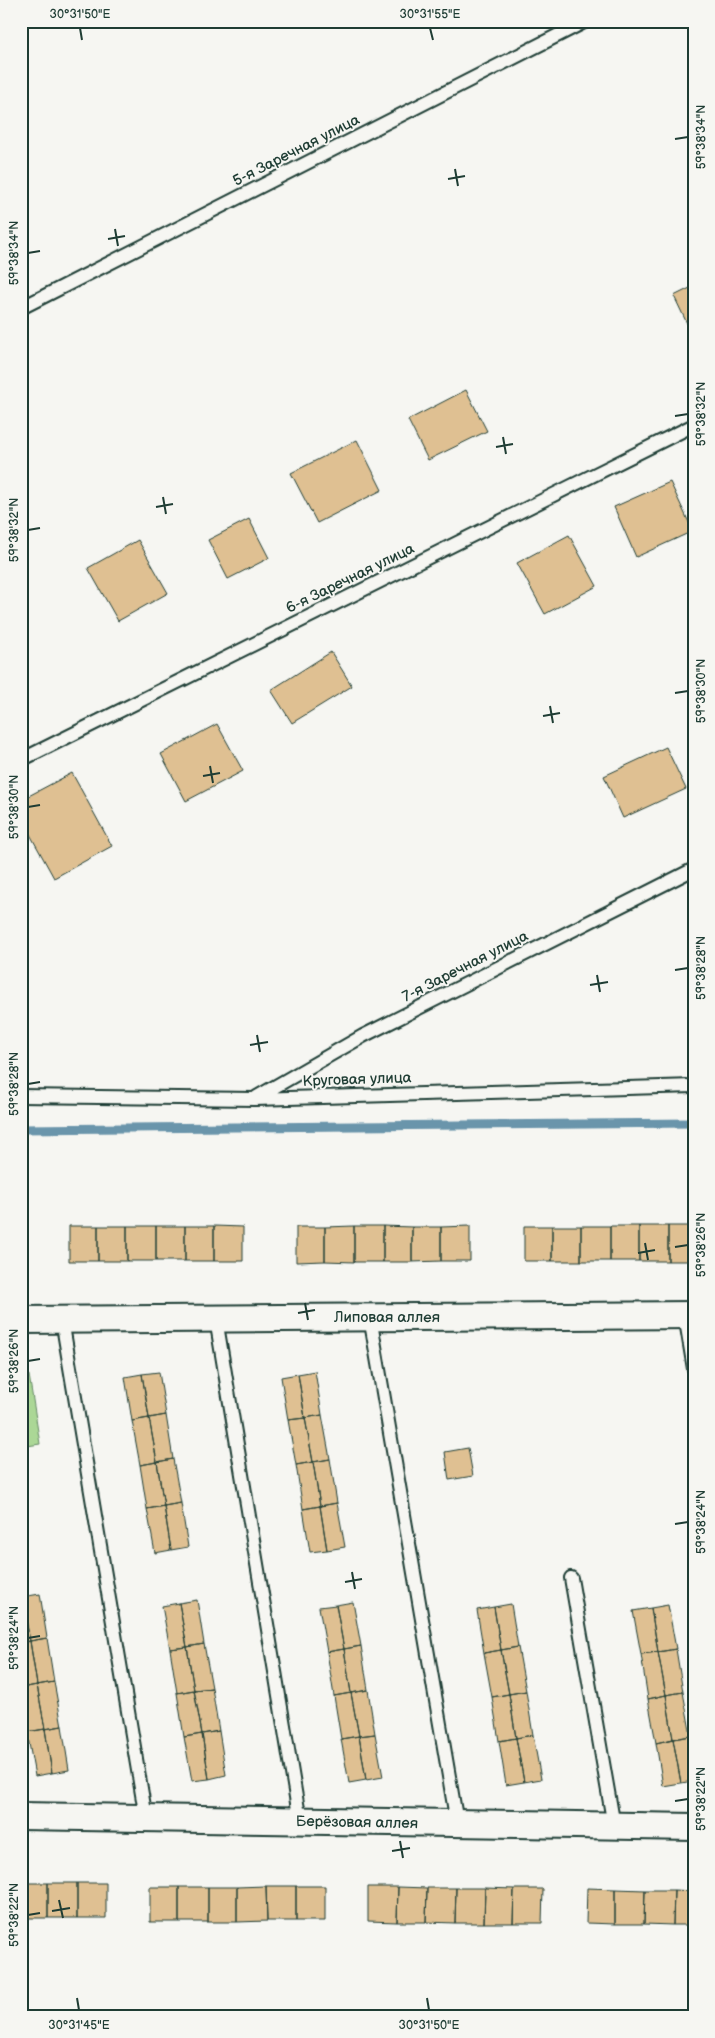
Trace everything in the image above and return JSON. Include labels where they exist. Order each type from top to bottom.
[{"type":"street","name":"Липовая аллея","points":[[21,1320],[689,1315]]},
{"type":"street","name":"Берёзовая аллея","points":[[21,1816],[694,1827]]},
{"type":"lane","name":"5-я Заречная улица","points":[[21,308],[586,21]]},
{"type":"lane","name":"6-я Заречная улица","points":[[21,760],[694,425]]},
{"type":"lane","name":"7-я Заречная улица","points":[[255,1099],[364,1036],[694,869]]},
{"type":"lane","name":"Круговая улица","points":[[21,1096],[255,1099],[694,1086]]},
{"type":"lane","points":[[689,1315],[694,1369]]},
{"type":"lane","points":[[370,1317],[457,1824]]},
{"type":"lane","points":[[216,1318],[300,1821]]},
{"type":"lane","points":[[62,1320],[146,1818]]},
{"type":"lane","points":[[571,1578],[614,1826]]},
{"type":"green space","points":[[29,1375],[40,1444],[21,1447],[21,1376]]},
{"type":"building","points":[[694,286],[694,333],[692,334],[674,296]]},
{"type":"building","points":[[466,390],[487,431],[428,460],[408,420]]},
{"type":"building","points":[[357,440],[382,490],[317,523],[291,473]]},
{"type":"building","points":[[670,482],[693,531],[636,557],[614,507]]},
{"type":"building","points":[[249,519],[269,558],[228,579],[208,540]]},
{"type":"building","points":[[569,535],[597,586],[545,614],[517,563]]},
{"type":"building","points":[[138,540],[168,593],[118,621],[88,568]]},
{"type":"building","points":[[331,652],[352,686],[292,723],[271,690]]},
{"type":"building","points":[[217,724],[243,771],[186,801],[161,754]]},
{"type":"building","points":[[666,747],[686,789],[623,818],[604,776]]},
{"type":"building","points":[[72,773],[112,846],[54,878],[21,818],[21,800]]},
{"type":"building","points":[[69,1226],[98,1226],[98,1261],[69,1261]]},
{"type":"building","points":[[98,1226],[127,1226],[127,1261],[98,1261]]},
{"type":"building","points":[[127,1226],[156,1226],[156,1261],[127,1261]]},
{"type":"building","points":[[156,1226],[185,1226],[185,1261],[156,1261]]},
{"type":"building","points":[[185,1226],[214,1226],[214,1261],[185,1261]]},
{"type":"building","points":[[214,1226],[243,1227],[243,1261],[214,1261]]},
{"type":"building","points":[[354,1226],[354,1262],[325,1261],[325,1227]]},
{"type":"building","points":[[354,1226],[383,1226],[383,1262],[354,1262]]},
{"type":"building","points":[[383,1226],[412,1227],[412,1262],[383,1262]]},
{"type":"building","points":[[470,1226],[470,1261],[441,1261],[441,1227]]},
{"type":"building","points":[[524,1226],[552,1226],[552,1261],[524,1261]]},
{"type":"building","points":[[552,1226],[581,1226],[581,1261],[552,1261]]},
{"type":"building","points":[[581,1226],[610,1226],[610,1261],[581,1261]]},
{"type":"building","points":[[610,1226],[639,1226],[639,1261],[610,1261]]},
{"type":"building","points":[[639,1226],[668,1226],[668,1261],[639,1261]]},
{"type":"building","points":[[668,1226],[694,1226],[694,1261],[668,1261]]},
{"type":"building","points":[[296,1227],[325,1227],[325,1261],[296,1262]]},
{"type":"building","points":[[412,1227],[441,1227],[441,1261],[412,1262]]},
{"type":"building","points":[[315,1371],[322,1415],[305,1418],[298,1374]]},
{"type":"building","points":[[159,1372],[166,1415],[149,1418],[142,1374]]},
{"type":"building","points":[[142,1374],[149,1418],[132,1421],[125,1377]]},
{"type":"building","points":[[298,1374],[305,1418],[288,1420],[281,1377]]},
{"type":"building","points":[[166,1415],[173,1459],[157,1462],[149,1418]]},
{"type":"building","points":[[322,1415],[330,1459],[313,1462],[305,1418]]},
{"type":"building","points":[[149,1418],[157,1462],[140,1465],[132,1421]]},
{"type":"building","points":[[305,1418],[313,1462],[296,1465],[288,1420]]},
{"type":"building","points":[[468,1448],[473,1476],[449,1480],[445,1452]]},
{"type":"building","points":[[173,1459],[181,1503],[164,1506],[157,1462]]},
{"type":"building","points":[[330,1459],[337,1503],[320,1506],[313,1462]]},
{"type":"building","points":[[157,1462],[164,1506],[147,1509],[140,1465]]},
{"type":"building","points":[[313,1462],[320,1506],[303,1509],[296,1465]]},
{"type":"building","points":[[181,1503],[188,1547],[171,1550],[164,1506]]},
{"type":"building","points":[[337,1503],[345,1547],[327,1550],[320,1506]]},
{"type":"building","points":[[164,1506],[171,1550],[155,1553],[147,1509]]},
{"type":"building","points":[[320,1506],[327,1550],[310,1552],[303,1509]]},
{"type":"building","points":[[40,1594],[47,1638],[30,1641],[22,1597]]},
{"type":"building","points":[[21,1597],[30,1641],[21,1643]]},
{"type":"building","points":[[197,1600],[204,1644],[187,1647],[179,1603]]},
{"type":"building","points":[[353,1602],[361,1646],[344,1649],[336,1605]]},
{"type":"building","points":[[179,1603],[187,1647],[170,1649],[162,1606]]},
{"type":"building","points":[[511,1604],[518,1647],[501,1650],[494,1607]]},
{"type":"building","points":[[336,1605],[344,1649],[327,1652],[319,1607]]},
{"type":"building","points":[[668,1605],[676,1649],[658,1652],[651,1608]]},
{"type":"building","points":[[494,1607],[501,1650],[484,1653],[477,1610]]},
{"type":"building","points":[[651,1608],[658,1652],[641,1654],[633,1611]]},
{"type":"building","points":[[47,1638],[54,1682],[37,1685],[30,1641]]},
{"type":"building","points":[[30,1641],[37,1685],[21,1688],[21,1643]]},
{"type":"building","points":[[204,1644],[212,1688],[194,1690],[187,1647]]},
{"type":"building","points":[[361,1646],[368,1690],[351,1693],[344,1649]]},
{"type":"building","points":[[187,1647],[194,1690],[177,1693],[170,1649]]},
{"type":"building","points":[[518,1647],[526,1691],[509,1694],[501,1650]]},
{"type":"building","points":[[344,1649],[351,1693],[334,1696],[327,1652]]},
{"type":"building","points":[[676,1649],[683,1692],[666,1695],[658,1652]]},
{"type":"building","points":[[501,1650],[509,1694],[492,1697],[484,1653]]},
{"type":"building","points":[[658,1652],[666,1695],[648,1699],[641,1654]]},
{"type":"building","points":[[54,1682],[62,1726],[45,1729],[37,1685]]},
{"type":"building","points":[[37,1685],[45,1729],[27,1732],[21,1688]]},
{"type":"building","points":[[212,1688],[219,1731],[202,1734],[194,1690]]},
{"type":"building","points":[[194,1690],[202,1734],[184,1737],[177,1693]]},
{"type":"building","points":[[368,1690],[375,1734],[359,1736],[351,1693]]},
{"type":"building","points":[[526,1691],[533,1735],[516,1738],[509,1694]]},
{"type":"building","points":[[683,1692],[691,1736],[673,1739],[666,1695]]},
{"type":"building","points":[[351,1693],[359,1736],[341,1739],[334,1696]]},
{"type":"building","points":[[509,1694],[516,1738],[499,1741],[492,1697]]},
{"type":"building","points":[[666,1695],[673,1739],[656,1743],[648,1699]]},
{"type":"building","points":[[62,1726],[69,1770],[52,1773],[45,1729]]},
{"type":"building","points":[[45,1729],[52,1773],[35,1776],[27,1732]]},
{"type":"building","points":[[219,1731],[226,1775],[209,1779],[202,1734]]},
{"type":"building","points":[[202,1734],[209,1779],[192,1781],[184,1737]]},
{"type":"building","points":[[375,1734],[383,1777],[366,1780],[359,1736]]},
{"type":"building","points":[[533,1735],[541,1779],[524,1782],[516,1738]]},
{"type":"building","points":[[359,1736],[366,1780],[349,1783],[341,1739]]},
{"type":"building","points":[[691,1736],[694,1754],[694,1781],[681,1783],[673,1739]]},
{"type":"building","points":[[516,1738],[524,1782],[506,1785],[499,1741]]},
{"type":"building","points":[[673,1739],[681,1783],[663,1786],[656,1743]]},
{"type":"building","points":[[21,1883],[48,1883],[48,1918],[21,1918]]},
{"type":"building","points":[[48,1883],[77,1883],[77,1918],[48,1918]]},
{"type":"building","points":[[77,1883],[106,1883],[106,1918],[77,1918]]},
{"type":"building","points":[[266,1886],[267,1921],[237,1922],[237,1887]]},
{"type":"building","points":[[266,1886],[296,1886],[296,1921],[267,1921]]},
{"type":"building","points":[[296,1886],[325,1886],[325,1921],[296,1921]]},
{"type":"building","points":[[150,1887],[179,1887],[179,1922],[150,1922]]},
{"type":"building","points":[[179,1887],[208,1887],[208,1922],[179,1922]]},
{"type":"building","points":[[208,1887],[237,1887],[237,1922],[208,1922]]},
{"type":"building","points":[[368,1887],[398,1887],[397,1922],[368,1921]]},
{"type":"building","points":[[398,1887],[427,1888],[426,1922],[397,1922]]},
{"type":"building","points":[[427,1888],[456,1888],[455,1923],[426,1922]]},
{"type":"building","points":[[456,1888],[485,1888],[484,1923],[455,1923]]},
{"type":"building","points":[[485,1888],[514,1889],[513,1923],[484,1923]]},
{"type":"building","points":[[587,1888],[615,1889],[615,1924],[586,1923]]},
{"type":"building","points":[[514,1889],[543,1889],[542,1923],[513,1923]]},
{"type":"building","points":[[615,1889],[645,1890],[644,1924],[615,1924]]},
{"type":"building","points":[[645,1890],[674,1890],[673,1925],[644,1924]]},
{"type":"building","points":[[674,1890],[694,1891],[694,1925],[673,1925]]},
{"type":"waterway","points":[[21,1129],[694,1123]]}]
